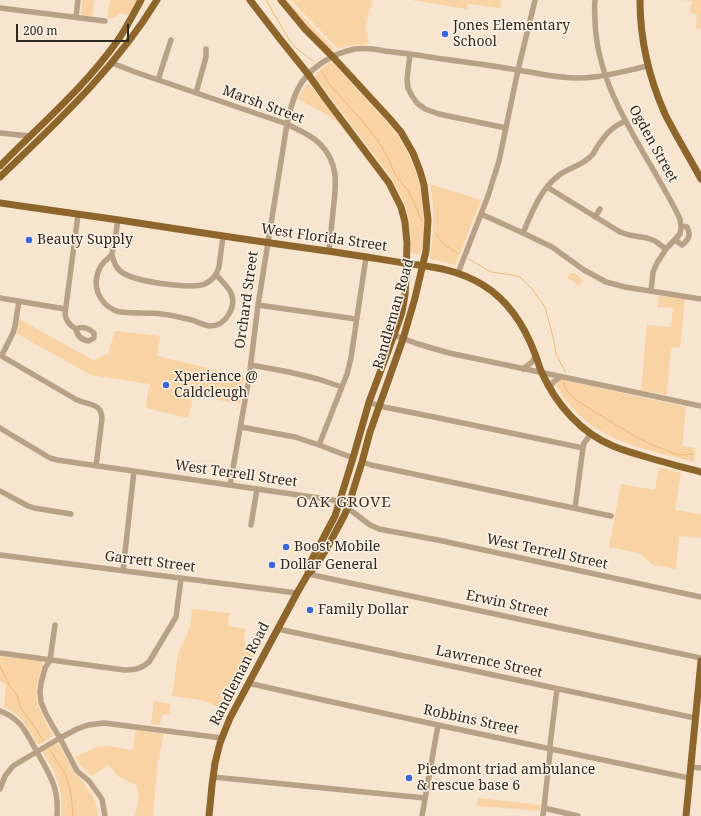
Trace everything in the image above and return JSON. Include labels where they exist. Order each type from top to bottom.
[{"type":"main road","points":[[0,166],[59,108],[97,67],[118,40],[141,0]]},
{"type":"main road","points":[[0,183],[2,175],[78,100],[112,63],[144,21],[157,0]]},
{"type":"main road","name":"Randleman Road","points":[[250,0],[308,74],[389,183],[401,207],[405,222],[407,243],[406,278],[402,312],[369,402],[335,516],[310,564],[308,574]]},
{"type":"main road","name":"Randleman Road","points":[[209,816],[217,755],[230,718],[297,593],[308,574],[316,566],[326,550],[348,507],[370,432],[403,339],[415,298],[426,251],[428,220],[427,200],[424,185],[413,153],[401,132],[281,0]]},
{"type":"main road","points":[[640,0],[640,21],[643,40],[654,86],[666,114],[701,179]]},
{"type":"main road","name":"West Florida Street","points":[[1,202],[78,215],[366,256],[423,265],[458,273],[485,286],[501,299],[520,322],[536,355],[542,373],[554,396],[566,412],[577,423],[600,440],[613,446],[629,452],[701,472]]},
{"type":"main road","points":[[686,816],[701,659]]},
{"type":"street","points":[[76,17],[78,0]]},
{"type":"street","points":[[458,273],[488,196],[499,161],[518,70],[535,0]]},
{"type":"street","name":"Ogden Street","points":[[595,0],[596,40],[605,75],[626,120],[676,210],[681,226],[687,227],[689,231],[690,236],[682,245],[675,240]]},
{"type":"street","points":[[0,8],[104,21]]},
{"type":"street","points":[[158,80],[171,40]]},
{"type":"street","points":[[196,93],[206,57],[206,49]]},
{"type":"street","name":"Orchard Street","points":[[230,485],[251,365],[267,242],[290,108],[299,86],[308,74],[321,63],[343,52],[355,49],[410,54],[562,78],[594,78],[648,66]]},
{"type":"street","points":[[410,54],[407,79],[408,88],[417,103],[425,109],[439,114],[506,128]]},
{"type":"street","name":"Marsh Street","points":[[112,63],[287,124],[310,136],[319,143],[327,152],[335,174],[336,186],[329,251]]},
{"type":"street","points":[[523,233],[541,194],[547,187],[558,176],[584,162],[591,156],[612,128],[626,120]]},
{"type":"street","points":[[0,133],[30,136]]},
{"type":"street","points":[[16,134],[18,139],[18,147]]},
{"type":"street","points":[[547,187],[620,232],[647,238],[655,241],[666,249]]},
{"type":"street","points":[[595,217],[600,209]]},
{"type":"street","points":[[481,214],[552,247],[584,270],[606,282],[625,287],[701,299]]},
{"type":"street","points":[[76,329],[66,322],[65,309],[78,215]]},
{"type":"street","points":[[118,220],[112,255],[117,268],[123,273],[133,277],[174,285],[193,286],[209,282],[216,274],[219,267],[223,236]]},
{"type":"street","points":[[651,291],[653,272],[656,263],[666,249],[680,234],[681,226]]},
{"type":"street","points":[[112,255],[104,262],[99,270],[96,276],[96,286],[98,293],[106,305],[121,312],[164,314],[210,326],[217,324],[224,321],[229,316],[232,298],[230,292],[216,274]]},
{"type":"street","points":[[319,445],[347,374],[351,358],[366,256]]},
{"type":"street","points":[[0,298],[65,309]]},
{"type":"street","points":[[19,301],[13,333],[1,355],[70,396],[84,403],[95,405],[100,409],[102,419],[96,466]]},
{"type":"street","points":[[258,305],[356,319]]},
{"type":"street","points":[[394,335],[449,353],[701,406]]},
{"type":"street","points":[[523,369],[532,362],[536,355]]},
{"type":"street","points":[[251,365],[318,379],[342,387]]},
{"type":"street","points":[[550,388],[553,382],[561,377]]},
{"type":"street","points":[[369,402],[379,406],[583,448]]},
{"type":"street","points":[[240,427],[295,437],[353,458]]},
{"type":"street","name":"West Terrell Street","points":[[0,428],[50,458],[57,460],[333,500],[348,507],[379,529],[701,597]]},
{"type":"street","points":[[575,508],[584,443],[591,434]]},
{"type":"street","points":[[362,462],[611,516]]},
{"type":"street","points":[[123,571],[134,471]]},
{"type":"street","points":[[251,525],[257,489]]},
{"type":"street","points":[[0,491],[34,508],[71,514]]},
{"type":"street","name":"Garrett Street","points":[[0,555],[297,593]]},
{"type":"street","name":"Erwin Street","points":[[308,574],[701,659]]},
{"type":"street","points":[[0,653],[124,670],[135,670],[149,662],[176,617],[181,578]]},
{"type":"street","points":[[55,625],[50,660],[45,668],[41,683],[41,702],[44,712],[60,738],[77,771],[89,781],[102,799],[105,816]]},
{"type":"street","name":"Lawrence Street","points":[[278,629],[695,718]]},
{"type":"street","name":"Robbins Street","points":[[248,683],[306,697],[689,778]]},
{"type":"street","points":[[543,816],[557,689]]},
{"type":"street","points":[[0,711],[10,715],[19,722],[28,735],[36,752],[46,766],[53,782],[56,796],[57,816]]},
{"type":"street","points":[[0,789],[5,776],[13,766],[60,738],[88,725],[104,723],[222,738]]},
{"type":"street","points":[[422,816],[438,725]]},
{"type":"street","points":[[690,767],[701,768]]},
{"type":"street","points":[[213,777],[425,798]]},
{"type":"street","points":[[544,808],[578,816]]},
{"type":"shaded area","points":[[82,0],[97,0],[94,1],[92,16],[82,15]]},
{"type":"shaded area","points":[[110,0],[138,0],[129,15],[119,13],[114,18],[107,18]]},
{"type":"shaded area","points":[[285,0],[287,0],[334,49],[331,51]]},
{"type":"shaded area","points":[[291,0],[373,0],[365,25],[369,44],[347,46],[338,49]]},
{"type":"shaded area","points":[[411,0],[501,0],[500,8],[468,4],[467,9]]},
{"type":"shaded area","points":[[681,0],[701,0],[701,29],[696,29],[697,14],[690,13],[692,1]]},
{"type":"shaded area","points":[[330,62],[333,63],[393,129],[405,148],[415,169],[423,196],[425,230],[421,253],[417,255],[413,254],[411,251],[410,232],[406,208],[393,181],[315,77],[316,74]]},
{"type":"shaded area","points":[[306,85],[310,85],[340,124],[324,113],[298,99]]},
{"type":"shaded area","points":[[430,184],[481,200],[455,265],[431,259],[430,257],[433,202]]},
{"type":"shaded area","points":[[570,273],[576,274],[581,278],[582,281],[580,286],[567,278]]},
{"type":"shaded area","points":[[659,296],[685,299],[680,348],[671,347],[667,395],[641,390],[647,325],[671,327],[673,308],[657,307]]},
{"type":"shaded area","points":[[19,319],[93,360],[108,354],[115,331],[160,336],[157,356],[245,377],[240,404],[193,395],[188,418],[146,408],[150,384],[91,375],[16,333]]},
{"type":"shaded area","points":[[559,380],[686,407],[682,446],[695,448],[694,462],[647,450],[603,433],[578,414],[568,403],[556,384]]},
{"type":"shaded area","points":[[659,467],[681,473],[675,510],[701,514],[701,538],[679,536],[676,569],[653,565],[639,553],[609,547],[621,484],[655,490]]},
{"type":"shaded area","points":[[192,609],[229,613],[228,626],[245,629],[244,638],[246,649],[255,654],[225,709],[201,700],[172,696],[178,654],[190,627]]},
{"type":"shaded area","points":[[0,656],[40,661],[42,663],[37,685],[37,701],[43,718],[53,736],[40,744],[37,744],[20,718],[4,707],[6,685],[0,681]]},
{"type":"shaded area","points":[[154,701],[171,704],[169,715],[162,714],[160,725],[151,724]]},
{"type":"shaded area","points":[[136,730],[164,734],[158,760],[153,816],[135,816],[139,797],[136,785],[119,777],[108,765],[92,776],[82,767],[75,757],[97,747],[108,746],[133,750]]},
{"type":"shaded area","points":[[56,743],[60,746],[74,773],[84,783],[93,797],[98,816],[61,816],[61,798],[57,780],[53,769],[43,753],[43,751]]},
{"type":"shaded area","points":[[478,798],[541,805],[540,811],[477,806]]},
{"type":"waterway","points":[[266,0],[290,41],[296,48],[313,61]]},
{"type":"waterway","points":[[321,70],[331,86],[377,139],[395,174],[409,192],[422,221]]},
{"type":"waterway","points":[[435,234],[446,246],[459,254]]},
{"type":"waterway","points":[[469,259],[491,272],[520,277],[532,289],[545,307],[556,354],[566,373]]},
{"type":"waterway","points":[[564,382],[565,388],[574,399],[633,435],[678,455],[693,454]]},
{"type":"waterway","points":[[0,666],[9,685],[18,696],[20,707],[43,740]]},
{"type":"waterway","points":[[50,750],[66,775],[71,794],[73,816]]},
{"type":"place","name":"Jones Elementary School","points":[[445,34]]},
{"type":"place","name":"Beauty Supply","points":[[29,240]]},
{"type":"place","name":"Xperience @ Caldcleugh","points":[[166,385]]},
{"type":"place","name":"Boost Mobile","points":[[286,547]]},
{"type":"place","name":"Dollar General","points":[[272,565]]},
{"type":"place","name":"Family Dollar","points":[[310,610]]},
{"type":"place","name":"Piedmont triad ambulance & rescue base 6","points":[[409,778]]},
{"type":"district","name":"OAK GROVE","points":[[344,503]]}]
